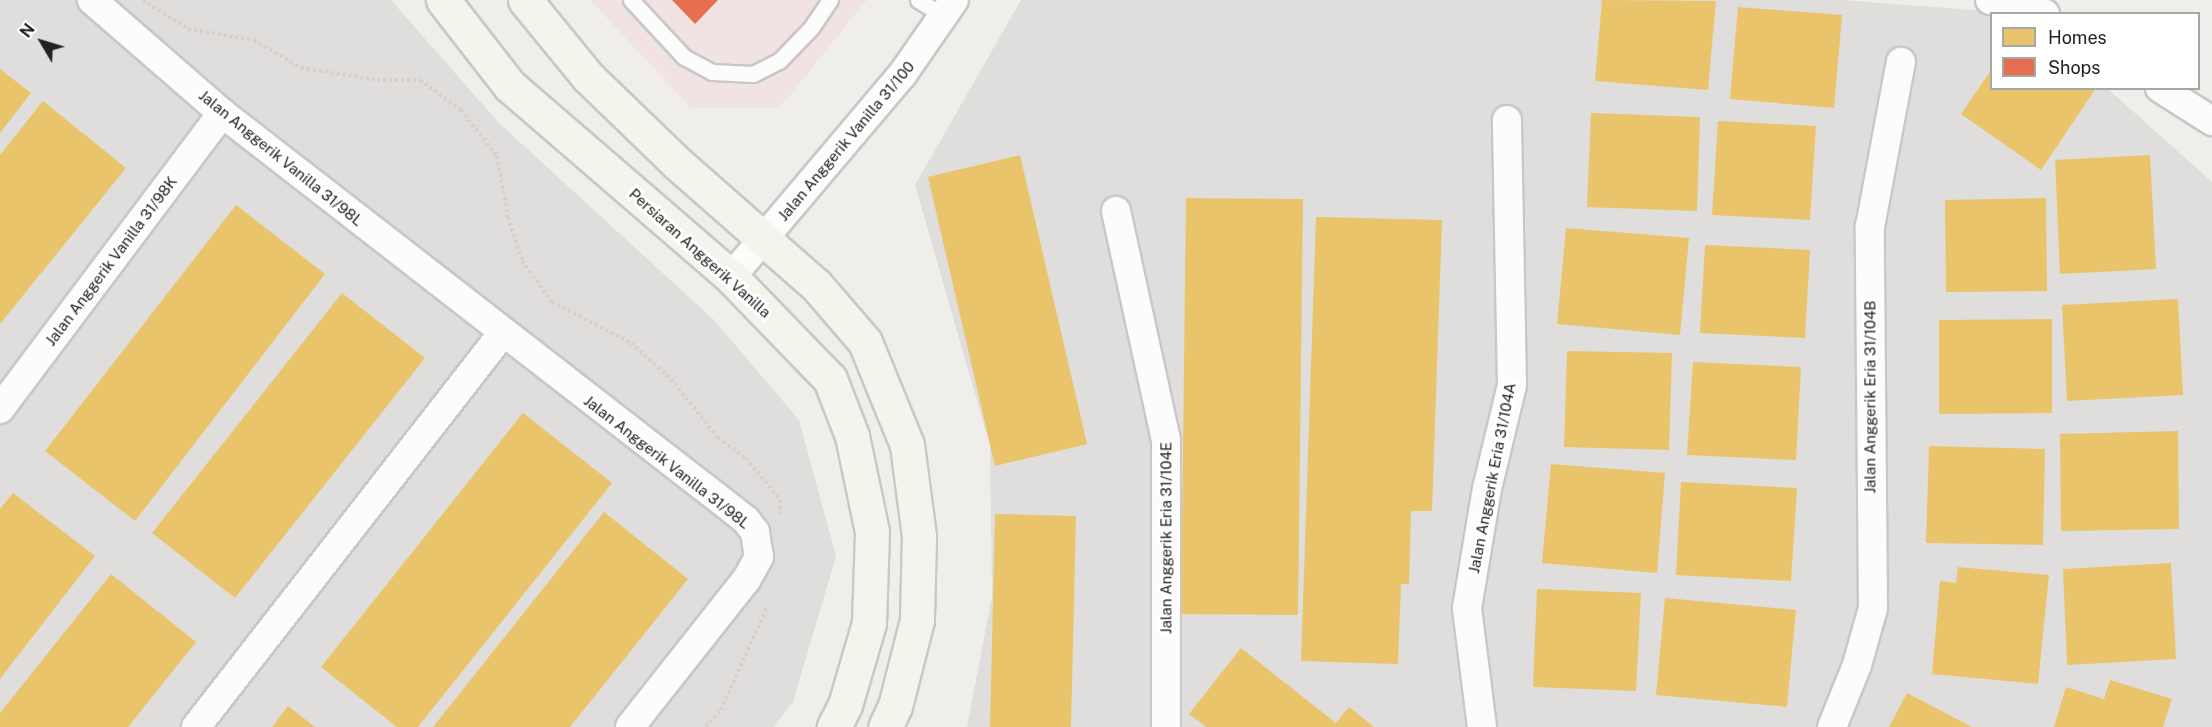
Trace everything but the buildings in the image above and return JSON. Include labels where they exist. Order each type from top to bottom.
[{"type":"main road","name":"Persiaran Anggerik Vanilla","points":[[443,0],[510,86],[731,277],[830,379],[852,436],[872,532],[869,622],[845,705],[834,727]]},
{"type":"main road","points":[[525,0],[588,76],[816,285],[865,342],[907,445],[919,536],[917,620],[895,706],[885,727]]},
{"type":"street","name":"Jalan Anggerik Vanilla 31/98L","points":[[92,0],[222,113],[502,334],[746,520],[760,543],[759,557],[746,580],[630,727]]},
{"type":"street","points":[[1990,0],[2008,1],[2039,12]]},
{"type":"street","name":"Jalan Anggerik Vanilla 31/100","points":[[731,277],[902,75],[949,8]]},
{"type":"street","name":"Jalan Anggerik Eria 31/104B","points":[[1832,727],[1857,665],[1873,608],[1870,227],[1901,62]]},
{"type":"street","points":[[2163,90],[2212,121]]},
{"type":"street","name":"Jalan Anggerik Vanilla 31/98K","points":[[0,409],[222,113]]},
{"type":"street","name":"Jalan Anggerik Eria 31/104A","points":[[1482,727],[1467,608],[1487,489],[1512,385],[1507,120]]},
{"type":"street","name":"Jalan Anggerik Eria 31/104E","points":[[1116,211],[1166,440],[1166,727]]},
{"type":"street","points":[[196,727],[502,334]]},
{"type":"lane","points":[[631,0],[684,57],[712,72],[753,74],[779,61],[811,28],[830,0]]},
{"type":"lane","points":[[918,0],[949,8]]},
{"type":"path","points":[[143,0],[188,29],[254,40],[301,68],[377,80],[420,80],[461,110],[497,156],[508,217],[522,261],[552,302],[631,343],[671,379],[718,438],[746,458],[780,500],[780,522]]},
{"type":"path","points":[[706,727],[721,710],[772,595]]},
{"type":"shaded area","points":[[0,0],[391,0],[498,122],[714,320],[799,420],[836,556],[793,702],[774,727],[0,727]]},
{"type":"shaded area","points":[[590,0],[867,0],[780,108],[691,108]]},
{"type":"shaded area","points":[[1021,0],[1842,0],[1997,12],[1990,12],[1990,90],[2109,90],[2212,182],[2212,727],[967,727],[992,596],[990,446],[915,185]]}]
